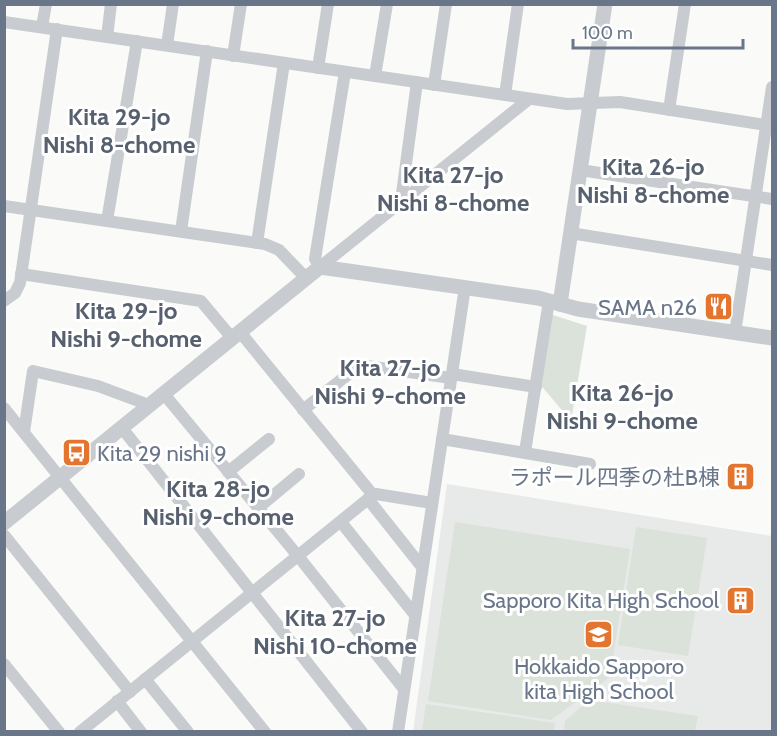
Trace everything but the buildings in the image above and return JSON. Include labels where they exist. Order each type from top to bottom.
[{"type":"street","points":[[42,27],[46,4]]},
{"type":"street","points":[[107,37],[111,4]]},
{"type":"street","points":[[167,45],[173,4]]},
{"type":"street","points":[[233,56],[241,4]]},
{"type":"street","points":[[318,68],[328,4]]},
{"type":"street","points":[[375,76],[387,4]]},
{"type":"street","points":[[434,85],[446,4]]},
{"type":"street","points":[[505,95],[518,4]]},
{"type":"street","points":[[525,452],[536,387],[570,233],[605,4]]},
{"type":"street","points":[[669,110],[685,4]]},
{"type":"street","points":[[4,21],[529,99],[567,104],[620,102],[770,125]]},
{"type":"street","points":[[4,301],[15,293],[20,283],[57,29]]},
{"type":"street","points":[[107,221],[136,41]]},
{"type":"street","points":[[181,231],[207,51]]},
{"type":"street","points":[[257,243],[284,63]]},
{"type":"street","points":[[320,267],[315,259],[345,72]]},
{"type":"street","points":[[401,201],[417,82]]},
{"type":"street","points":[[735,333],[756,197],[770,125],[772,87]]},
{"type":"street","points":[[4,523],[529,99]]},
{"type":"street","points":[[580,170],[772,199]]},
{"type":"street","points":[[4,206],[265,244],[279,250],[306,278]]},
{"type":"street","points":[[570,233],[772,265]]},
{"type":"street","points":[[320,267],[465,287],[554,302],[578,309],[772,338]]},
{"type":"street","points":[[21,274],[201,301],[236,335],[303,410],[422,567]]},
{"type":"street","points":[[398,732],[465,287]]},
{"type":"street","points":[[303,410],[360,365],[536,387]]},
{"type":"street","points":[[24,432],[33,371],[98,386],[149,405]]},
{"type":"street","points":[[164,394],[404,689]]},
{"type":"street","points":[[4,408],[264,731]]},
{"type":"street","points":[[122,428],[362,732]]},
{"type":"street","points":[[228,472],[269,439]]},
{"type":"street","points":[[442,439],[590,464]]},
{"type":"street","points":[[258,508],[299,474]]},
{"type":"street","points":[[80,732],[371,497],[432,504]]},
{"type":"street","points":[[341,522],[415,615]]},
{"type":"street","points":[[4,535],[130,692]]},
{"type":"street","points":[[4,664],[59,732]]},
{"type":"street","points":[[145,679],[188,732]]},
{"type":"street","points":[[117,702],[141,732]]},
{"type":"shaded area","points":[[550,314],[587,326],[571,421],[539,383]]},
{"type":"shaded area","name":"Hokkaido Sapporo kita High School","points":[[447,484],[772,536],[772,731],[413,732]]},
{"type":"shaded area","points":[[455,522],[630,549],[610,677],[551,720],[428,701]]},
{"type":"shaded area","points":[[636,527],[707,538],[688,656],[618,645]]},
{"type":"shaded area","points":[[589,700],[698,716],[695,731],[564,731],[565,721]]},
{"type":"shaded area","points":[[426,704],[555,723],[554,731],[422,731]]},
{"type":"place","name":"SAMA n26","points":[[718,307]]},
{"type":"place","name":"Kita 29 nishi 9","points":[[76,453]]},
{"type":"place","name":"ラポール四季の杜B棟","points":[[741,477]]},
{"type":"place","name":"Sapporo Kita High School","points":[[740,600]]},
{"type":"place","name":"Hokkaido Sapporo kita High School","points":[[599,634]]},
{"type":"district","name":"Kita 29-jo Nishi 8-chome","points":[[119,130]]},
{"type":"district","name":"Kita 26-jo Nishi 8-chome","points":[[653,180]]},
{"type":"district","name":"Kita 27-jo Nishi 8-chome","points":[[453,188]]},
{"type":"district","name":"Kita 29-jo Nishi 9-chome","points":[[126,324]]},
{"type":"district","name":"Kita 27-jo Nishi 9-chome","points":[[390,381]]},
{"type":"district","name":"Kita 26-jo Nishi 9-chome","points":[[622,406]]},
{"type":"district","name":"Kita 28-jo Nishi 9-chome","points":[[218,502]]},
{"type":"district","name":"Kita 27-jo Nishi 10-chome","points":[[335,631]]}]
